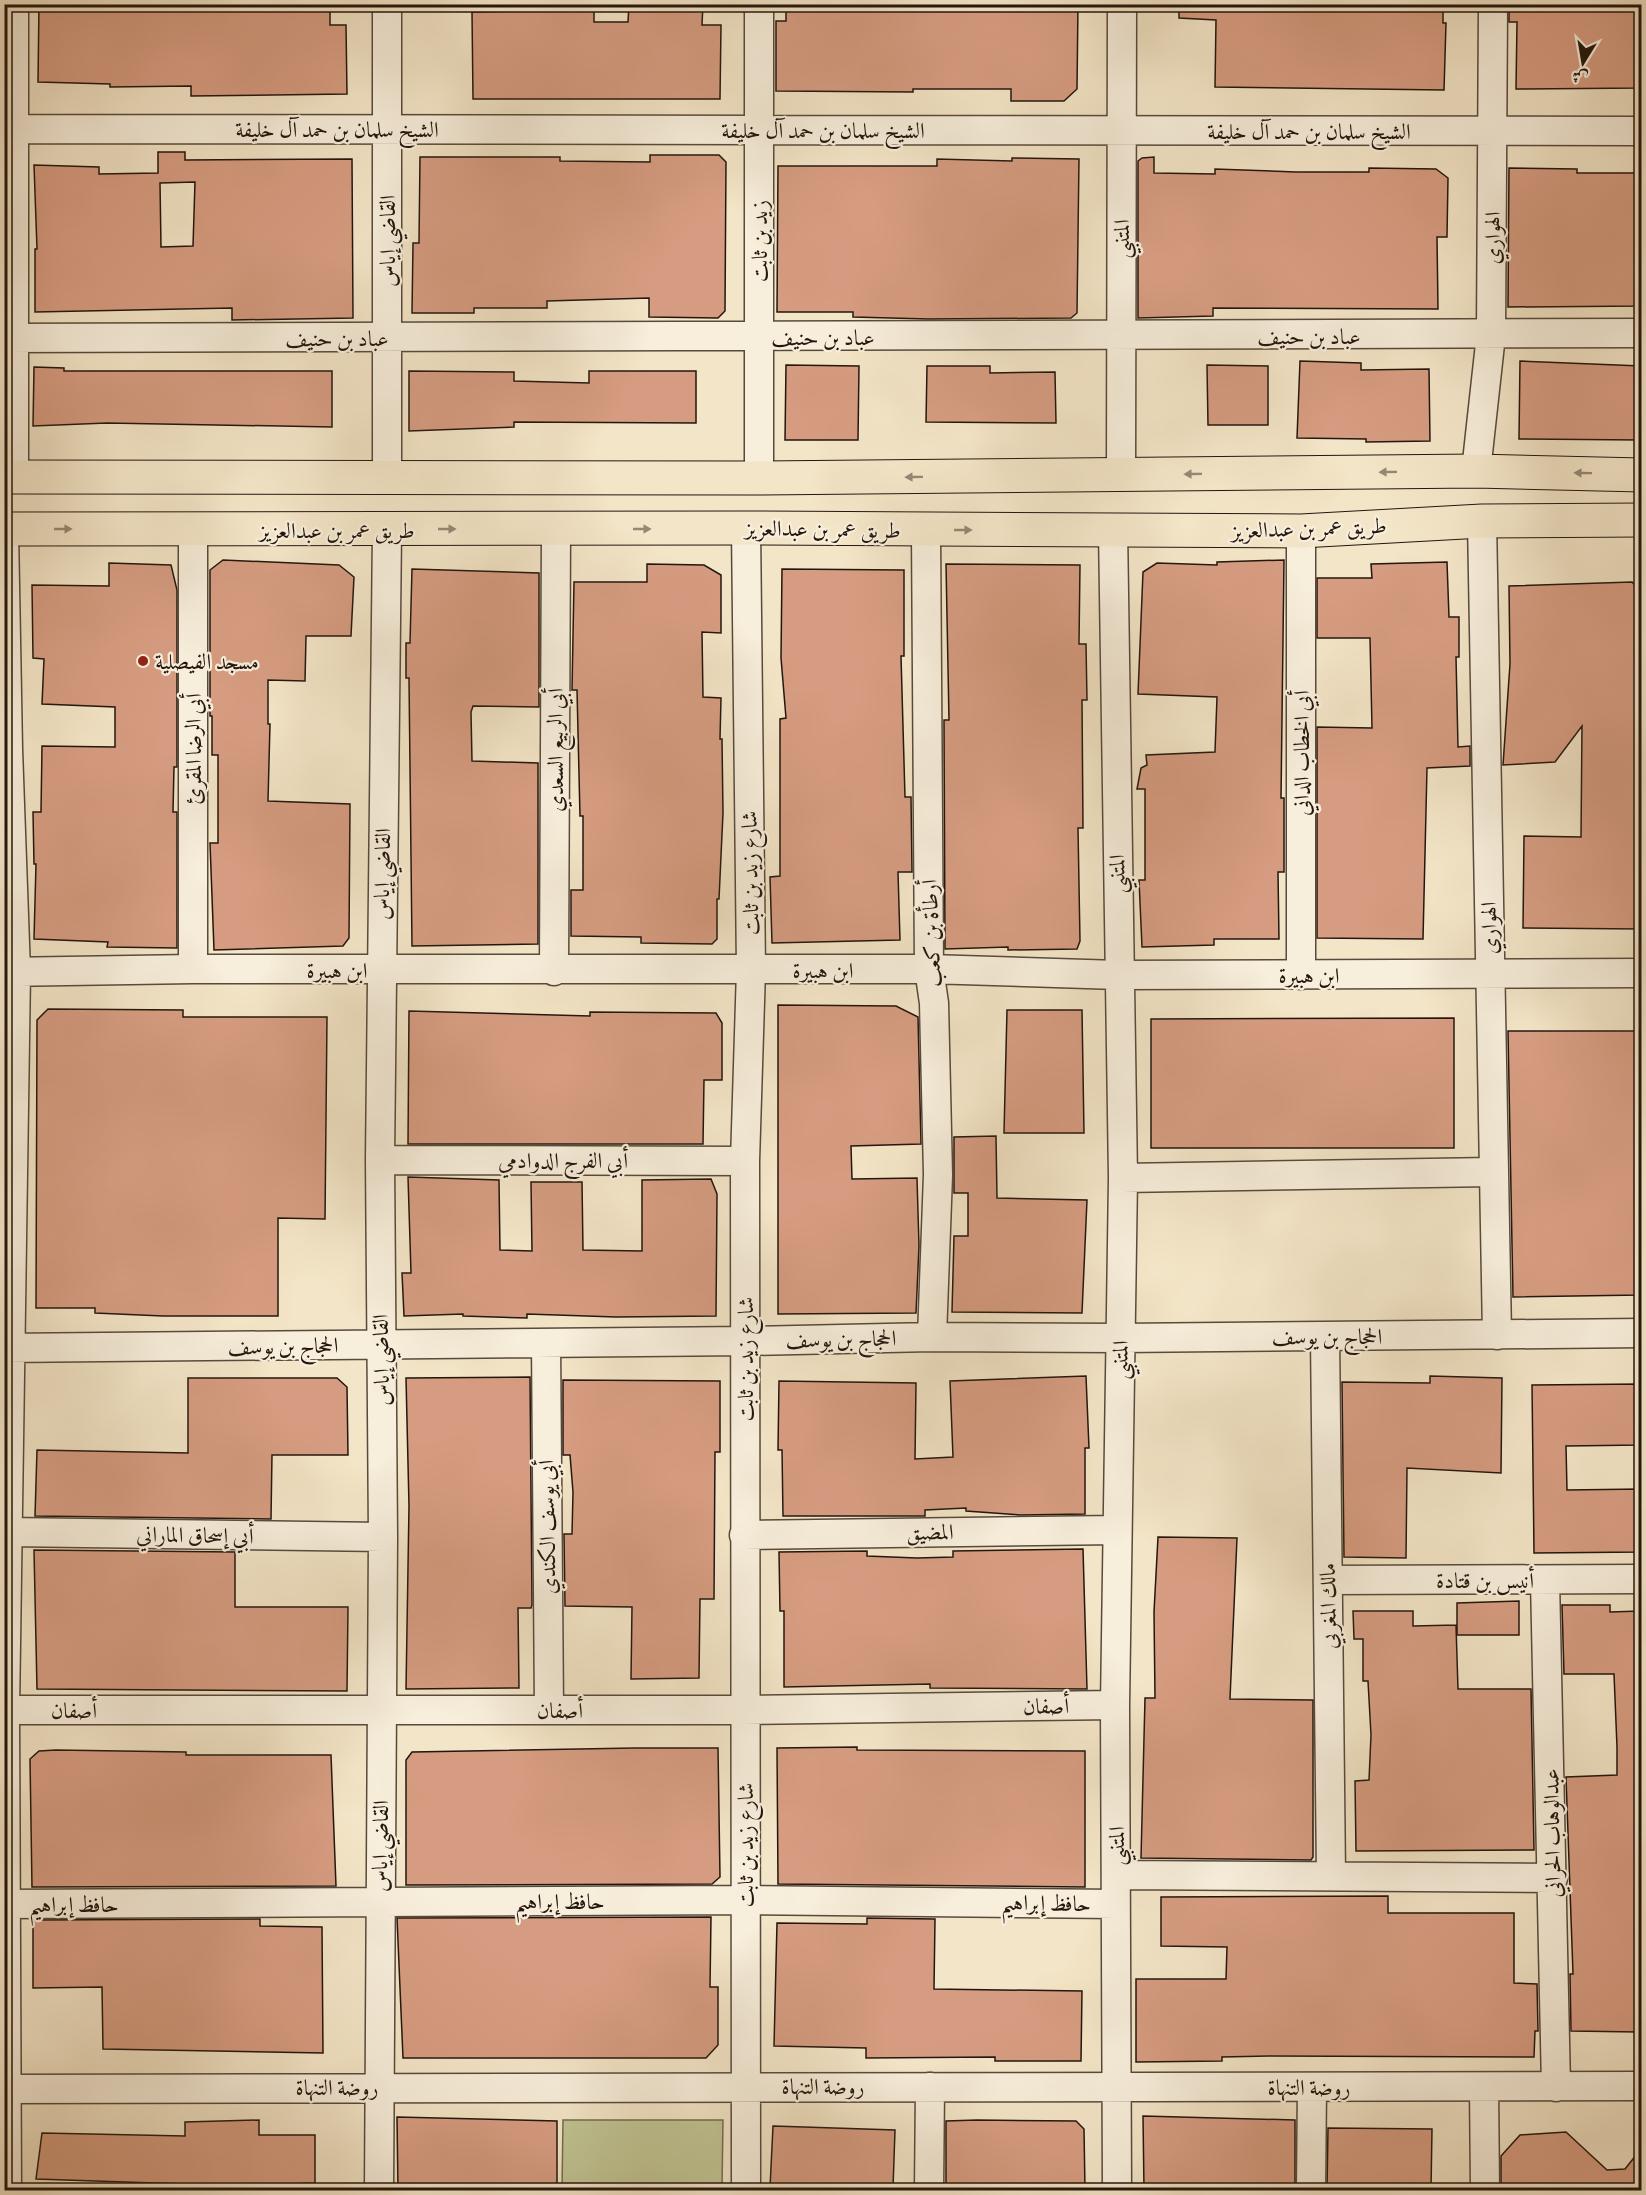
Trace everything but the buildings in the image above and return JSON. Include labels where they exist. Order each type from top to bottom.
[{"type":"main road","points":[[9,477],[759,478],[1476,471],[1641,475]]},
{"type":"main road","name":"طريق عمر بن عبدالعزيز","points":[[4,530],[746,528],[1301,531],[1482,521],[1641,520]]},
{"type":"street","points":[[9,477],[9,129],[14,4]]},
{"type":"street","name":"القاضي إياس","points":[[387,4],[387,477]]},
{"type":"street","name":"زيد بن ثابت","points":[[759,4],[759,478]]},
{"type":"street","name":"المتنبي","points":[[1121,474],[1122,4]]},
{"type":"street","name":"الهواري","points":[[1476,471],[1491,335],[1493,4]]},
{"type":"street","name":"الشيخ سلمان بن حمد آل خليفة","points":[[9,129],[1641,131]]},
{"type":"street","name":"عباد بن حنيف","points":[[9,338],[1641,333]]},
{"type":"street","name":"الهواري","points":[[1482,521],[1492,1172],[1497,1335]]},
{"type":"street","name":"شارع زيد بن ثابت","points":[[746,528],[751,970],[746,1161],[744,1535],[746,2190]]},
{"type":"street","name":"أبي الربيع السعدي","points":[[554,971],[556,529]]},
{"type":"street","name":"المتنبي","points":[[1113,529],[1118,975],[1123,1178],[1115,1705],[1117,2190]]},
{"type":"street","points":[[4,530],[10,972],[5,1710],[7,2190]]},
{"type":"street","name":"أبي الرضا المقرئ","points":[[192,530],[192,969]]},
{"type":"street","name":"القاضي إياس","points":[[379,2190],[383,1537],[380,1160],[387,530]]},
{"type":"street","name":"أرطأة بن كعب","points":[[926,530],[929,969],[934,1003],[938,1175],[932,1337]]},
{"type":"street","name":"أبي الخطاب الداني","points":[[1301,531],[1301,975]]},
{"type":"street","name":"ابن هبيرة","points":[[10,972],[192,969],[554,971],[929,969],[1118,975],[1641,973]]},
{"type":"street","name":"أبي الفرج الدوادمي","points":[[380,1160],[746,1161]]},
{"type":"street","points":[[1123,1178],[1492,1172]]},
{"type":"street","name":"الحجاج بن يوسف","points":[[7,1348],[932,1337],[1120,1338],[1641,1333]]},
{"type":"street","name":"مالك المغربي","points":[[1325,1336],[1330,1876]]},
{"type":"street","name":"أبي يوسف الكندي","points":[[546,1343],[549,1710]]},
{"type":"street","name":"المضيق","points":[[744,1535],[1117,1530]]},
{"type":"street","name":"أبي إسحاق الماراني","points":[[7,1532],[383,1537]]},
{"type":"street","name":"أنيس بن قتادة","points":[[1328,1580],[1641,1579]]},
{"type":"street","name":"عبدالوهاب الحراني","points":[[1545,1580],[1556,2087]]},
{"type":"street","name":"أصفان","points":[[5,1710],[744,1710],[1115,1705]]},
{"type":"street","name":"حافظ إبراهيم","points":[[1116,1875],[1553,1878]]},
{"type":"street","name":"حافظ إبراهيم","points":[[5,1904],[745,1900],[1115,1904]]},
{"type":"street","name":"روضة التنهاة","points":[[6,2089],[747,2086],[1118,2089],[1641,2085]]},
{"type":"street","points":[[929,2190],[930,2087]]},
{"type":"street","points":[[1311,2190],[1312,2087]]},
{"type":"street","points":[[1484,2087],[1485,2190]]},
{"type":"green space","points":[[563,2120],[723,2120],[722,2190],[562,2190]]},
{"type":"place","name":"مسجد الفيصلية","points":[[143,661]]}]
